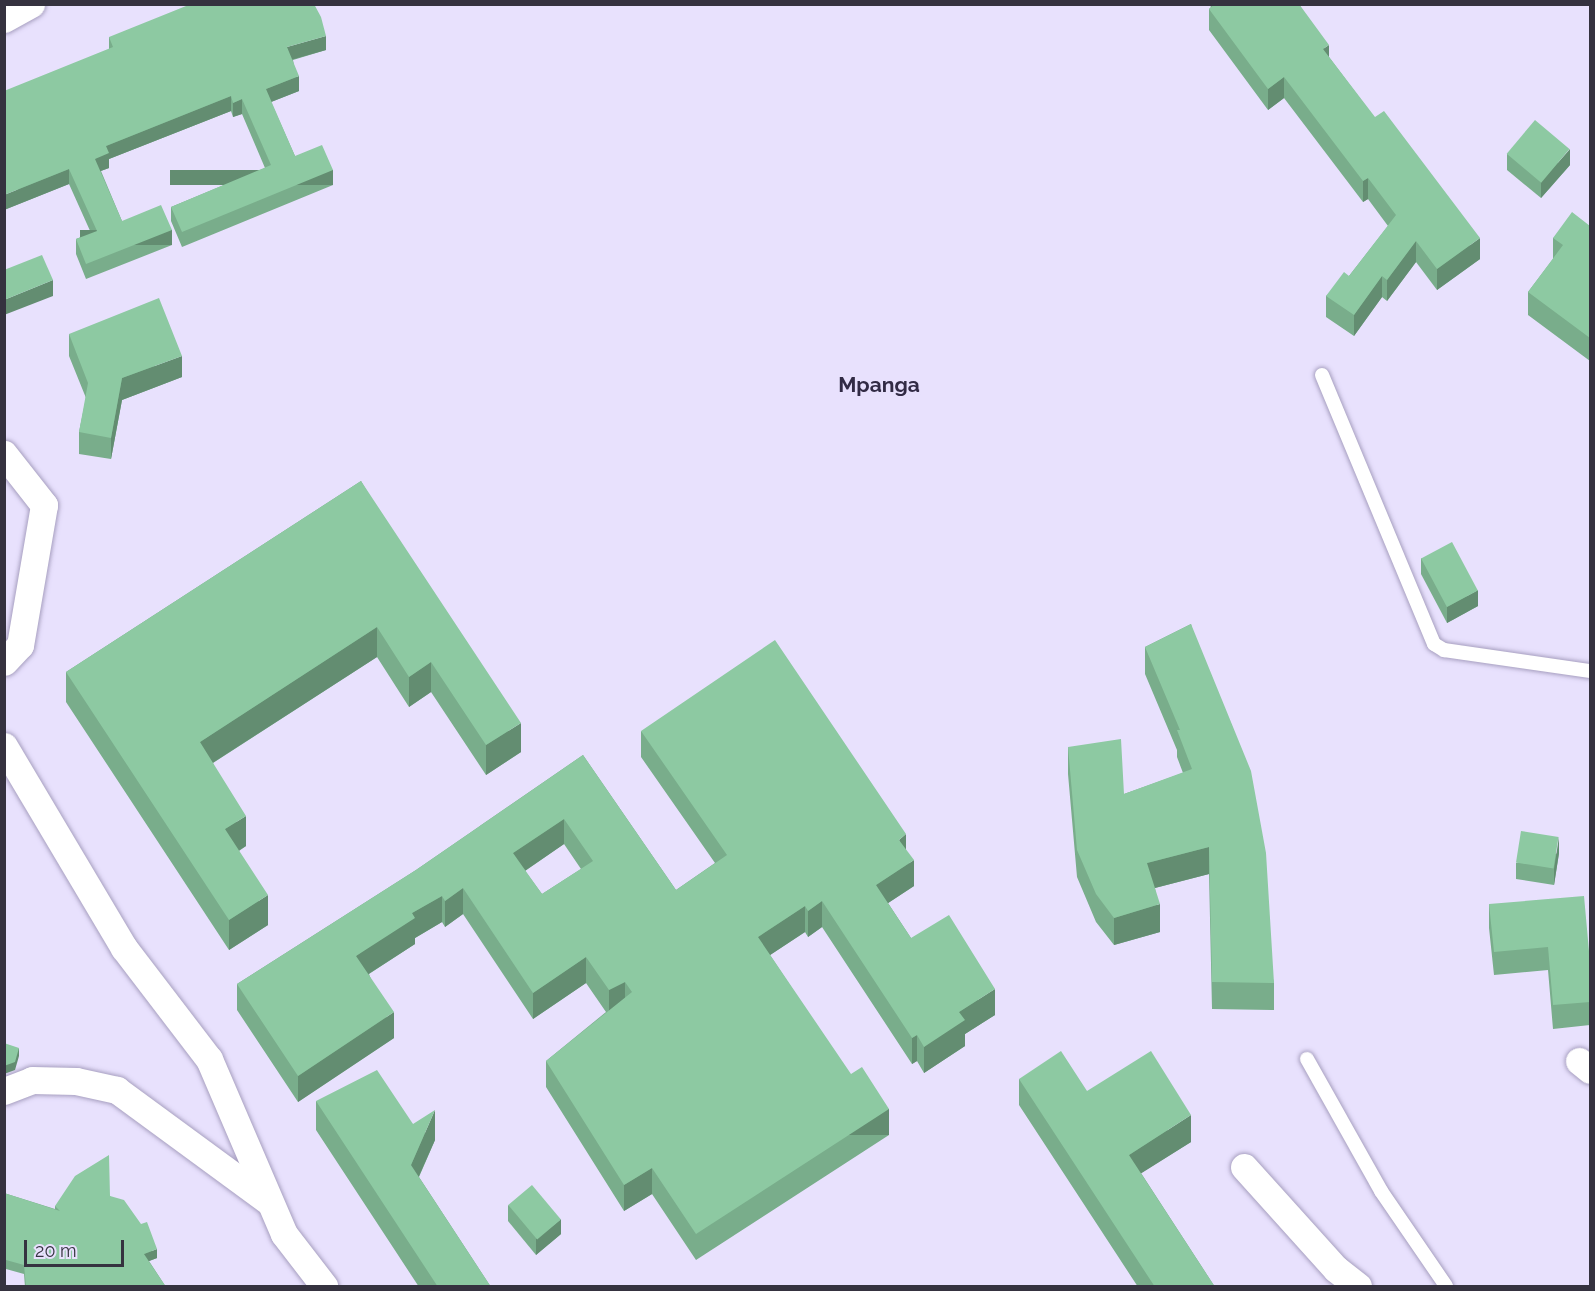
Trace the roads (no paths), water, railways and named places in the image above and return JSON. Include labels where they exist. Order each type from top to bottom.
[{"type":"street","points":[[4,19],[31,4]]},
{"type":"street","points":[[4,454],[44,505],[20,645],[4,662]]},
{"type":"street","points":[[4,746],[124,948],[209,1059],[284,1234],[324,1287]]},
{"type":"street","points":[[4,1091],[32,1080],[76,1081],[117,1090],[269,1201]]},
{"type":"street","points":[[1244,1167],[1336,1269],[1358,1287]]},
{"type":"lane","points":[[1323,375],[1434,644],[1444,650],[1590,671]]},
{"type":"lane","points":[[1307,1059],[1381,1191],[1446,1287]]},
{"type":"district","name":"Mpanga","points":[[879,385]]}]
